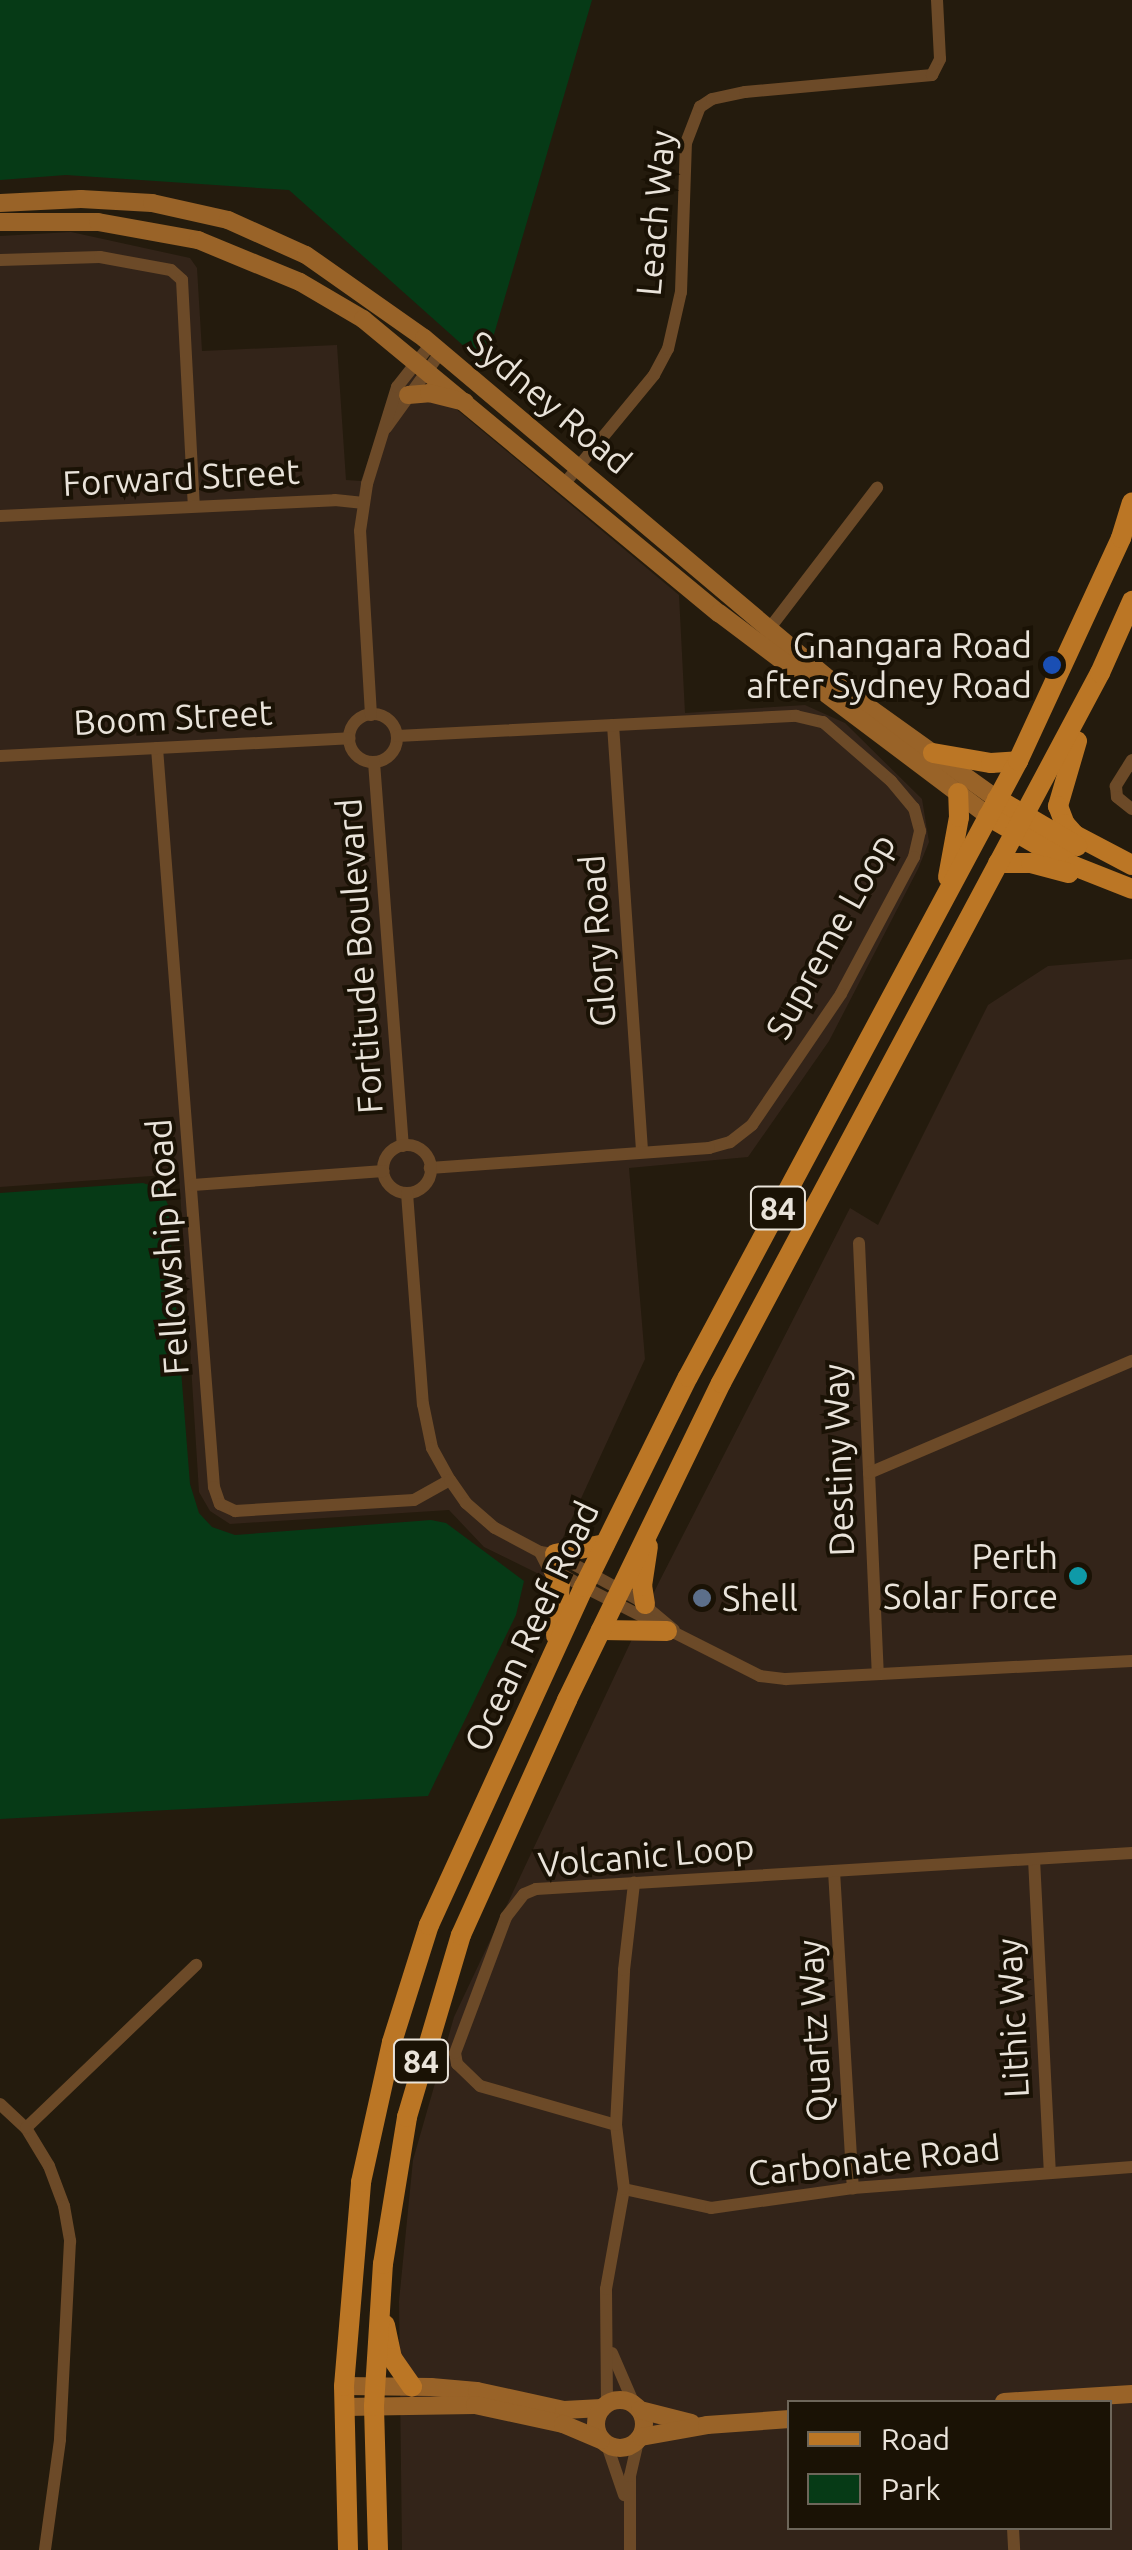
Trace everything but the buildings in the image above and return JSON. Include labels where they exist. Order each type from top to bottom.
[{"type":"main road","name":"Ocean Reef Road","points":[[348,2550],[344,2396],[360,2182],[392,2042],[429,1924],[587,1581],[688,1377],[1018,761],[1122,538],[1132,503]]},
{"type":"main road","points":[[1132,601],[1068,762],[1058,806],[1075,835],[1132,866]]},
{"type":"main road","name":"84","points":[[1019,824],[1100,674]]},
{"type":"main road","points":[[933,753],[991,763],[1018,761]]},
{"type":"main road","points":[[944,899],[959,817],[958,793]]},
{"type":"main road","points":[[993,807],[1105,880]]},
{"type":"main road","name":"Ocean Reef Road","points":[[378,2550],[374,2396],[381,2288],[403,2136],[452,1960],[492,1861],[721,1383],[1019,824]]},
{"type":"main road","points":[[1019,824],[1132,866]]},
{"type":"main road","points":[[998,863],[1031,864],[1132,889]]},
{"type":"main road","points":[[644,1604],[642,1586],[650,1529]]},
{"type":"main road","points":[[554,1653],[560,1590],[549,1558],[605,1544]]},
{"type":"main road","points":[[601,1630],[674,1633]]},
{"type":"main road","points":[[381,2288],[392,2358],[412,2387]]},
{"type":"street","name":"Leach Way","points":[[565,483],[654,375],[668,349],[680,292],[686,142],[700,106],[712,99],[745,92],[932,75],[940,59],[937,0]]},
{"type":"street","name":"Sydney Road","points":[[0,203],[122,200],[228,220],[306,255],[436,348],[825,676],[933,753],[993,807]]},
{"type":"street","name":"Sydney Road","points":[[0,222],[98,222],[198,240],[300,282],[364,318],[758,643],[958,793],[993,807]]},
{"type":"street","points":[[0,260],[100,257],[171,270],[182,280],[194,506]]},
{"type":"street","points":[[371,714],[361,589],[360,531],[364,503],[392,399],[436,348]]},
{"type":"street","points":[[385,430],[408,395],[421,365]]},
{"type":"street","points":[[408,395],[427,393],[470,404]]},
{"type":"street","points":[[758,643],[876,488]]},
{"type":"street","name":"Forward Street","points":[[0,516],[335,500],[364,503]]},
{"type":"street","points":[[371,714],[385,718],[396,736],[388,756],[374,762],[359,758],[350,738],[356,721],[371,714]]},
{"type":"street","name":"Supreme Loop","points":[[396,736],[796,716],[822,722],[892,781],[914,808],[920,831],[914,858],[840,994],[752,1126],[730,1142],[709,1148],[430,1168]]},
{"type":"street","name":"Glory Road","points":[[612,725],[642,1152]]},
{"type":"street","name":"Boom Street","points":[[0,756],[350,738]]},
{"type":"street","name":"Fellowship Road","points":[[158,748],[214,1488],[220,1504],[235,1511],[414,1500],[450,1480]]},
{"type":"street","points":[[1132,760],[1116,786],[1117,797],[1132,809]]},
{"type":"street","name":"Fortitude Boulevard","points":[[374,762],[403,1146]]},
{"type":"street","points":[[403,1146],[424,1154],[430,1168],[426,1182],[407,1193],[392,1188],[383,1171],[390,1153],[403,1146]]},
{"type":"street","points":[[194,1185],[383,1171]]},
{"type":"street","points":[[407,1193],[422,1404],[432,1448],[466,1502],[495,1528],[674,1633],[760,1676],[786,1679],[1132,1660]]},
{"type":"street","name":"Destiny Way","points":[[859,1243],[878,1674]]},
{"type":"street","points":[[869,1473],[1132,1361]]},
{"type":"street","points":[[618,1597],[644,1604],[674,1633]]},
{"type":"street","name":"Volcanic Loop","points":[[616,2125],[480,2086],[463,2074],[455,2053],[506,1917],[516,1902],[536,1889],[1132,1854]]},
{"type":"street","name":"Lithic Way","points":[[1034,1859],[1050,2173]]},
{"type":"street","name":"Quartz Way","points":[[834,1871],[853,2188]]},
{"type":"street","points":[[628,2512],[596,2427],[604,2406],[610,2346],[606,2288],[624,2189],[616,2125],[624,1970],[634,1883]]},
{"type":"street","points":[[26,2128],[196,1964]]},
{"type":"street","points":[[0,2104],[26,2128],[49,2166],[64,2206],[70,2241],[60,2440],[44,2550]]},
{"type":"street","name":"Carbonate Road","points":[[624,2189],[711,2208],[853,2188],[1132,2167]]},
{"type":"street","points":[[610,2346],[644,2420],[628,2512],[630,2550]]},
{"type":"street","points":[[374,2396],[412,2387],[477,2391],[564,2410],[604,2406],[620,2400],[706,2426]]},
{"type":"street","points":[[1038,2400],[1132,2394]]},
{"type":"street","points":[[344,2396],[476,2405],[563,2424],[626,2448],[639,2439],[706,2426],[787,2419]]},
{"type":"shaded area","points":[[71,232],[190,258],[197,268],[202,351],[337,345],[346,480],[361,481],[391,394],[407,368],[679,595],[685,713],[805,705],[845,723],[922,799],[929,842],[918,869],[829,1041],[748,1157],[629,1168],[645,1359],[545,1577],[484,1547],[449,1510],[230,1524],[210,1511],[199,1492],[179,1174],[0,1187],[0,236]]},
{"type":"shaded area","points":[[1132,959],[1132,2550],[402,2550],[399,2301],[413,2160],[454,2017],[658,1584],[850,1208],[878,1225],[988,1005],[1048,966]]},
{"type":"green space","points":[[0,0],[592,0],[485,365],[289,190],[66,175],[0,180]]},
{"type":"green space","points":[[143,1183],[161,1189],[168,1205],[190,1484],[199,1513],[212,1527],[235,1535],[431,1520],[446,1523],[524,1581],[516,1615],[428,1796],[0,1819],[0,1193]]},
{"type":"place","name":"Gnangara Road after Sydney Road","points":[[1052,665]]},
{"type":"place","name":"Perth Solar Force","points":[[1078,1576]]},
{"type":"place","name":"Shell","points":[[702,1598]]}]
